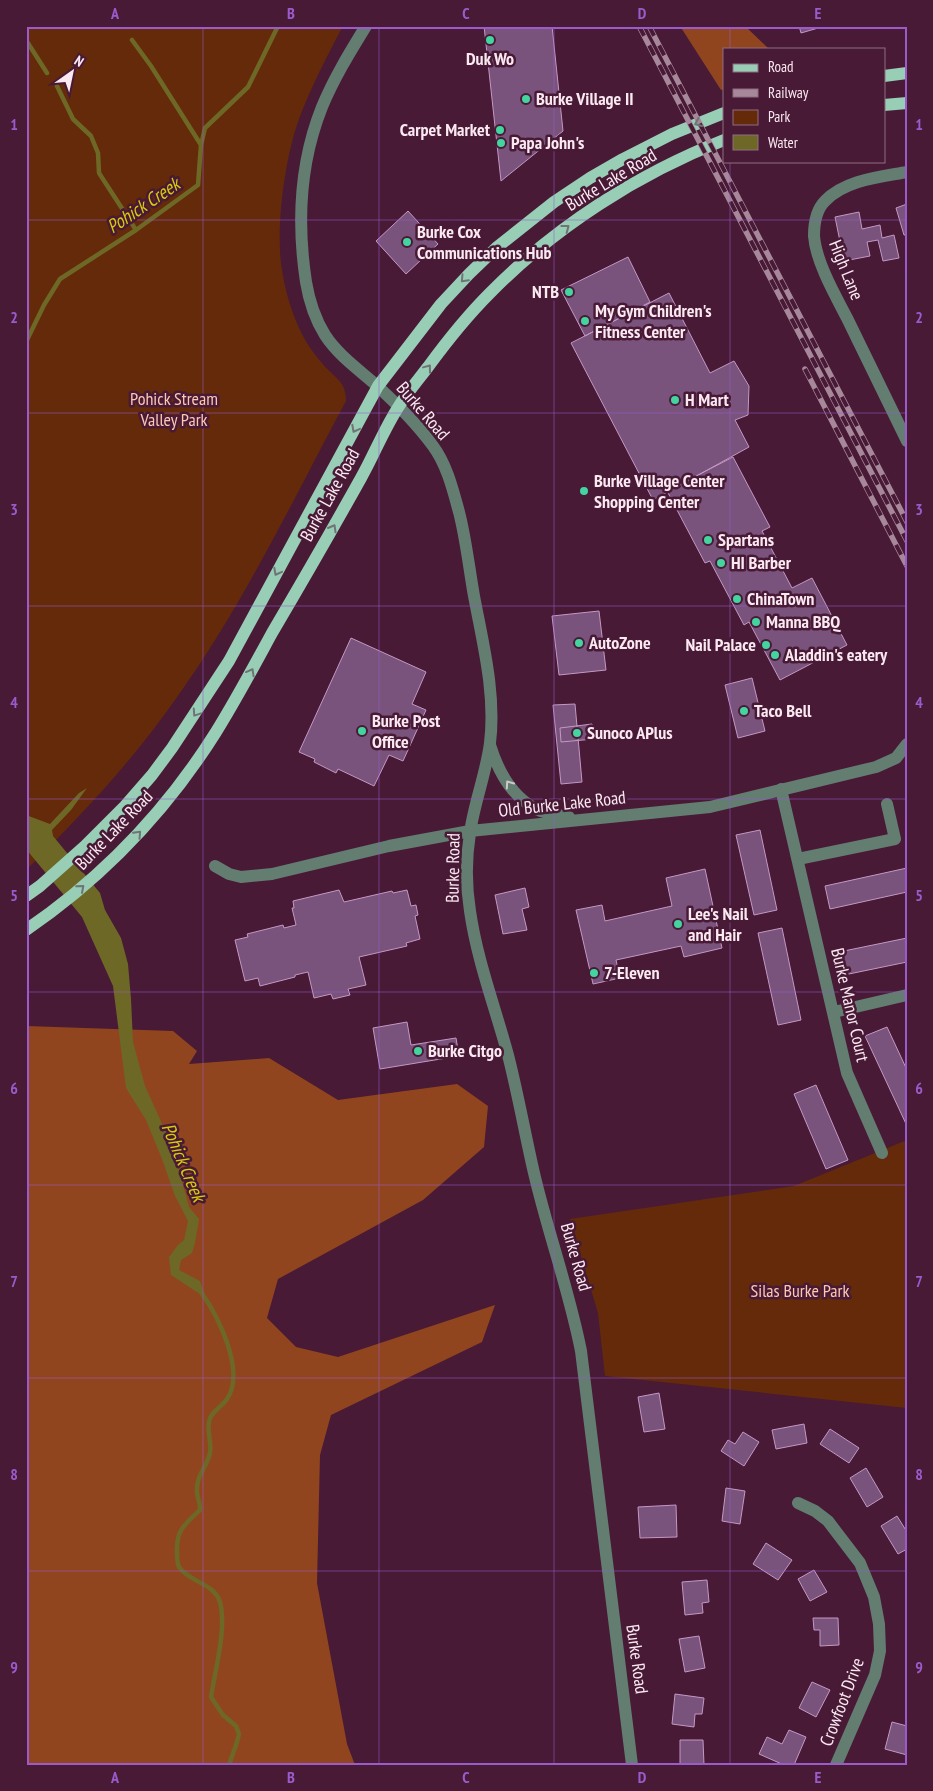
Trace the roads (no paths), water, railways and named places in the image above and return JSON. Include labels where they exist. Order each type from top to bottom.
[{"type":"main road","points":[[886,76],[907,73]]},
{"type":"main road","points":[[886,105],[907,103]]},
{"type":"main road","name":"Burke Lake Road","points":[[26,896],[86,846],[125,806],[152,775],[201,706],[229,661],[378,386],[441,304],[469,274],[504,242],[554,202],[590,178],[672,134],[723,112]]},
{"type":"main road","name":"Burke Lake Road","points":[[26,930],[58,908],[104,868],[138,834],[165,803],[215,734],[361,478],[398,407],[462,323],[517,267],[575,221],[644,178],[723,140]]},
{"type":"street","name":"Burke Road","points":[[366,26],[340,70],[323,105],[314,131],[302,196],[302,231],[306,281],[310,301],[318,322],[339,353],[378,386],[436,450],[444,466],[459,515],[491,687],[490,743],[470,831],[468,860],[471,918],[484,976],[513,1076],[534,1174],[570,1301],[581,1351],[632,1765]]},
{"type":"street","name":"High Lane","points":[[907,172],[857,183],[842,189],[824,202],[818,212],[814,236],[821,262],[907,441]]},
{"type":"street","points":[[490,743],[494,760],[516,794],[539,811],[581,820]]},
{"type":"street","name":"Old Burke Lake Road","points":[[215,866],[229,874],[241,877],[272,874],[396,844],[470,831],[710,807],[876,767],[896,758],[907,744]]},
{"type":"street","name":"Burke Manor Court","points":[[781,789],[848,1073],[882,1153]]},
{"type":"street","points":[[798,860],[896,839],[888,804]]},
{"type":"street","points":[[834,1012],[907,995]]},
{"type":"street","name":"Crowfoot Drive","points":[[798,1503],[828,1521],[860,1563],[874,1597],[880,1624],[880,1651],[875,1675],[836,1765]]},
{"type":"water","points":[[87,788],[71,810],[52,830],[53,836],[100,893],[105,910],[121,938],[128,964],[133,1042],[145,1086],[173,1148],[189,1207],[199,1219],[192,1253],[181,1260],[179,1270],[200,1281],[206,1298],[171,1275],[169,1257],[184,1240],[188,1221],[175,1196],[146,1120],[126,1088],[113,986],[82,917],[26,849],[26,815],[50,824],[79,793]]},
{"type":"waterway","name":"Pohick Creek","points":[[26,342],[44,305],[60,279],[136,230],[198,185],[201,145],[205,128],[248,87],[278,26]]},
{"type":"waterway","points":[[26,40],[47,73]]},
{"type":"waterway","points":[[132,40],[151,66],[201,145]]},
{"type":"waterway","points":[[57,86],[73,119],[91,136],[98,153],[99,173],[136,230]]},
{"type":"waterway","name":"Pohick Creek","points":[[201,1292],[215,1315],[228,1344],[232,1359],[232,1387],[227,1399],[210,1418],[210,1453],[197,1486],[200,1510],[182,1528],[178,1538],[177,1557],[179,1567],[183,1572],[212,1591],[220,1602],[222,1612],[221,1637],[211,1697],[223,1715],[236,1726],[239,1734],[229,1765]]},
{"type":"railway","points":[[639,26],[907,541]]},
{"type":"railway","points":[[649,26],[907,522]]},
{"type":"railway","points":[[805,369],[907,566]]},
{"type":"place","name":"Duk Wo","points":[[490,40]]},
{"type":"place","name":"Burke Village II","points":[[526,99]]},
{"type":"place","name":"Carpet Market","points":[[500,130]]},
{"type":"place","name":"Papa John's","points":[[501,143]]},
{"type":"place","name":"Burke Cox Communications Hub","points":[[407,242]]},
{"type":"place","name":"NTB","points":[[569,292]]},
{"type":"place","name":"My Gym Children's Fitness Center","points":[[585,321]]},
{"type":"place","name":"H Mart","points":[[675,400]]},
{"type":"place","name":"Burke Village Center Shopping Center","points":[[584,491]]},
{"type":"place","name":"Spartans","points":[[708,540]]},
{"type":"place","name":"HI Barber","points":[[721,563]]},
{"type":"place","name":"ChinaTown","points":[[737,599]]},
{"type":"place","name":"Manna BBQ","points":[[756,622]]},
{"type":"place","name":"AutoZone","points":[[579,643]]},
{"type":"place","name":"Nail Palace","points":[[766,645]]},
{"type":"place","name":"Aladdin's eatery","points":[[775,655]]},
{"type":"place","name":"Taco Bell","points":[[744,711]]},
{"type":"place","name":"Burke Post Office","points":[[362,731]]},
{"type":"place","name":"Sunoco APlus","points":[[577,733]]},
{"type":"place","name":"Lee's Nail and Hair","points":[[678,924]]},
{"type":"place","name":"7-Eleven","points":[[594,973]]},
{"type":"place","name":"Burke Citgo","points":[[418,1051]]},
{"type":"park label","name":"Pohick Stream Valley Park","points":[[174,409]]},
{"type":"park label","name":"Silas Burke Park","points":[[800,1291]]}]
